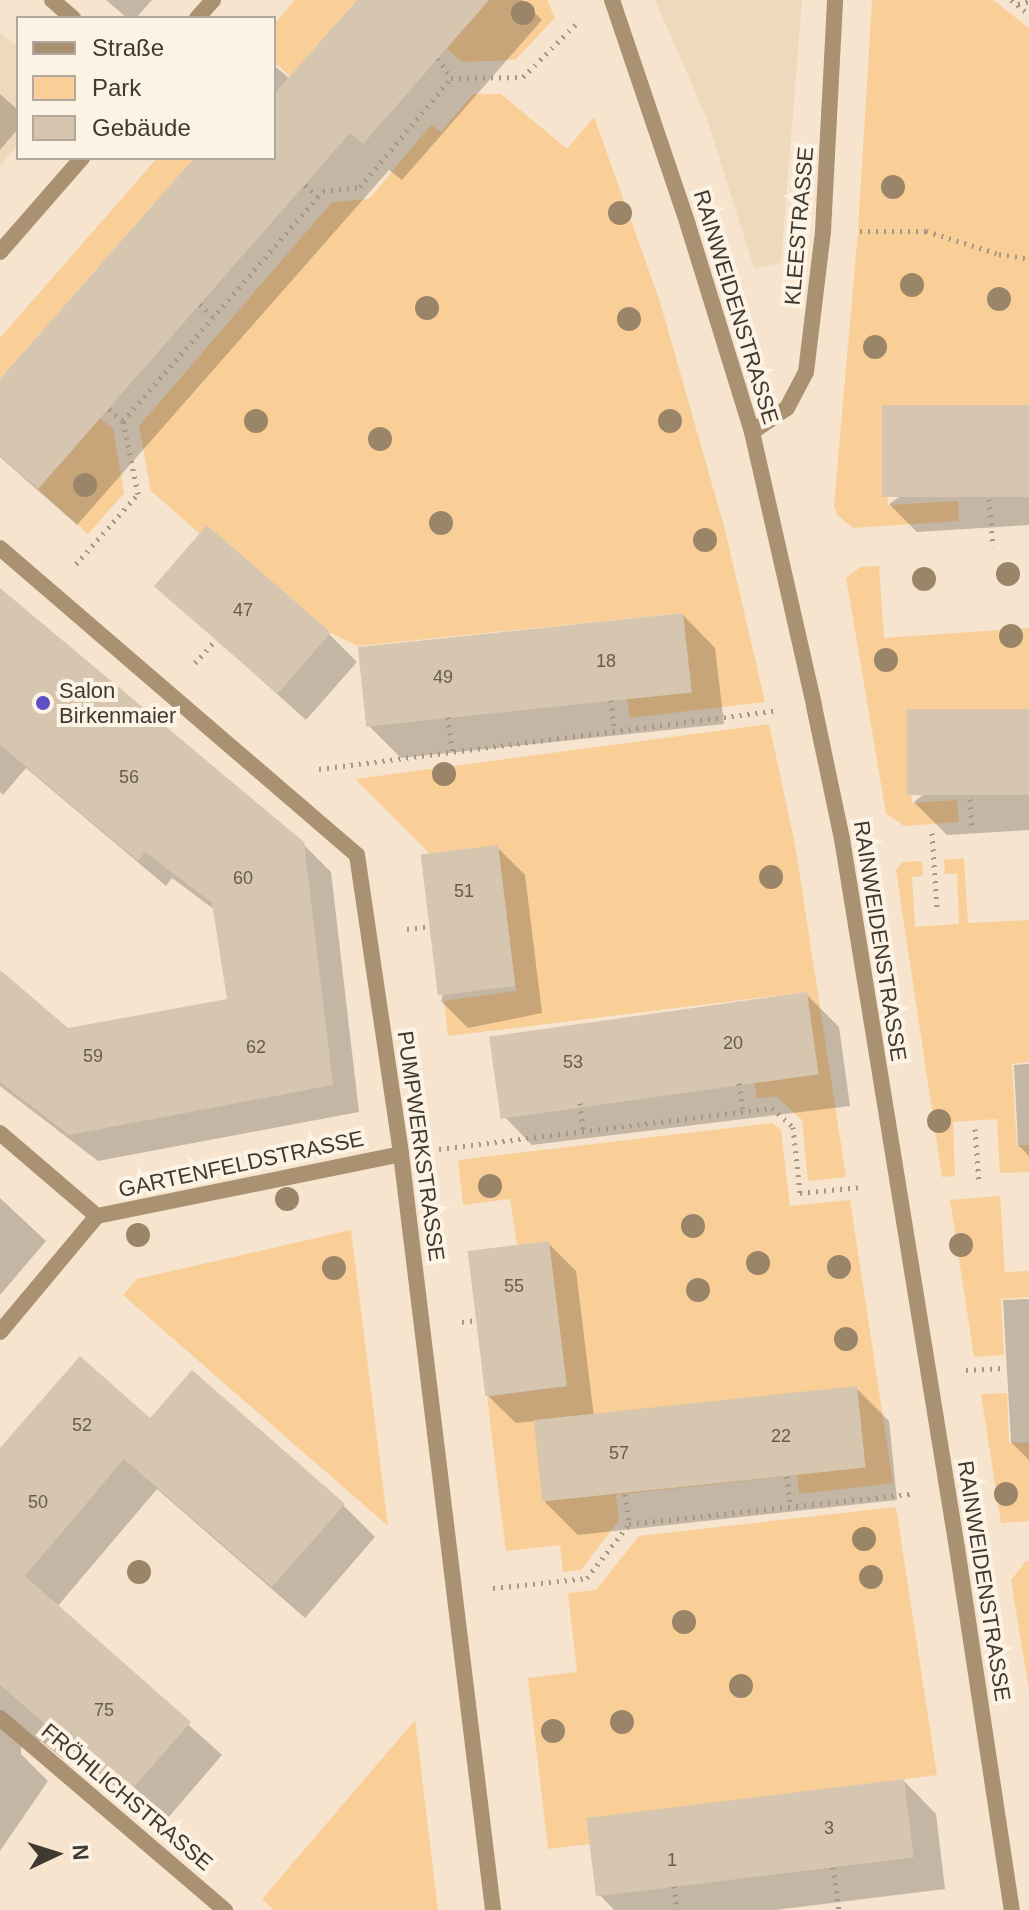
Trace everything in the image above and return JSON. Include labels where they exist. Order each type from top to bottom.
[{"type":"street","points":[[52,0],[71,16]]},
{"type":"street","points":[[199,16],[213,0]]},
{"type":"street","name":"RAINWEIDENSTRASSE","points":[[612,0],[688,225],[752,432],[842,839],[1012,1910]]},
{"type":"street","name":"KLEESTRASSE","points":[[752,432],[787,408],[806,372],[823,231],[835,0]]},
{"type":"street","points":[[0,252],[80,160]]},
{"type":"street","name":"PUMPWERKSTRASSE","points":[[0,548],[357,855],[401,1154],[493,1910]]},
{"type":"street","points":[[0,1133],[97,1216]]},
{"type":"street","name":"GARTENFELDSTRASSE","points":[[0,1332],[97,1216],[401,1154]]},
{"type":"street","name":"FRÖHLICHSTRASSE","points":[[0,1718],[225,1910]]},
{"type":"path","points":[[1011,0],[1029,14]]},
{"type":"path","points":[[1017,4],[1029,1]]},
{"type":"path","points":[[123,421],[323,191],[360,187],[451,78],[523,77],[588,11]]},
{"type":"path","points":[[438,58],[451,78]]},
{"type":"path","points":[[305,185],[318,197]]},
{"type":"path","points":[[823,231],[926,231],[999,254],[1029,259]]},
{"type":"path","points":[[200,304],[213,317]]},
{"type":"path","points":[[51,592],[138,494],[123,421],[109,409]]},
{"type":"path","points":[[989,499],[993,547]]},
{"type":"path","points":[[611,700],[614,731]]},
{"type":"path","points":[[265,776],[814,706]]},
{"type":"path","points":[[448,717],[452,752]]},
{"type":"path","points":[[970,799],[972,830]]},
{"type":"path","points":[[932,833],[937,909]]},
{"type":"path","points":[[739,1083],[743,1112]]},
{"type":"path","points":[[580,1103],[583,1131]]},
{"type":"path","points":[[401,1154],[772,1108],[793,1127],[800,1193],[897,1183]]},
{"type":"path","points":[[975,1129],[979,1184]]},
{"type":"path","points":[[787,1476],[790,1507]]},
{"type":"path","points":[[629,1524],[947,1490]]},
{"type":"path","points":[[455,1592],[587,1578],[629,1524],[625,1494]]},
{"type":"path","points":[[833,1867],[839,1910]]},
{"type":"path","points":[[674,1886],[677,1910]]},
{"type":"shaded area","points":[[655,0],[802,0],[781,263],[754,268],[707,119]]},
{"type":"shaded area","points":[[0,32],[16,45],[16,147],[0,166]]},
{"type":"green space","points":[[295,0],[357,0],[290,76],[276,64],[276,22]]},
{"type":"green space","points":[[489,0],[547,0],[555,18],[515,60],[462,62],[446,48]]},
{"type":"green space","points":[[872,0],[993,0],[1029,28],[1029,405],[882,414],[888,505],[958,501],[959,521],[853,528],[837,515],[834,505],[858,231]]},
{"type":"green space","points":[[473,94],[501,94],[567,149],[594,117],[660,302],[725,530],[765,702],[630,718],[627,699],[692,692],[683,613],[358,646],[331,633],[207,525],[200,534],[151,491],[139,426],[332,202],[369,199],[431,125],[441,132]]},
{"type":"green space","points":[[155,160],[192,160],[0,379],[0,338]]},
{"type":"green space","points":[[100,418],[113,429],[124,493],[88,534],[38,489]]},
{"type":"green space","points":[[879,566],[884,638],[1029,628],[1029,709],[907,717],[912,803],[957,800],[959,822],[904,826],[886,813],[846,578],[860,567]]},
{"type":"green space","points":[[769,724],[795,844],[846,1177],[808,1181],[802,1120],[776,1096],[757,1099],[754,1081],[807,992],[448,1036],[444,1001],[516,991],[498,846],[430,854],[355,779]]},
{"type":"green space","points":[[964,858],[968,923],[1029,920],[1029,1062],[1012,1064],[1017,1145],[1029,1145],[1029,1172],[1000,1173],[997,1119],[953,1122],[955,1176],[942,1177],[896,870],[902,862],[922,861],[923,876],[912,877],[915,927],[959,924],[957,874],[945,874],[944,860]]},
{"type":"green space","points":[[772,1123],[781,1130],[790,1206],[850,1200],[893,1483],[799,1494],[797,1475],[616,1495],[619,1520],[581,1570],[563,1572],[560,1545],[506,1551],[487,1397],[567,1386],[548,1241],[517,1245],[510,1199],[463,1205],[458,1160]]},
{"type":"green space","points":[[1000,1196],[1005,1272],[1029,1271],[1029,1297],[1001,1299],[1004,1355],[974,1357],[950,1200]]},
{"type":"green space","points":[[351,1230],[388,1526],[123,1295],[137,1279]]},
{"type":"green space","points":[[1007,1393],[1009,1443],[1029,1442],[1029,1521],[1001,1523],[981,1394]]},
{"type":"green space","points":[[896,1507],[937,1775],[588,1819],[591,1844],[548,1849],[528,1678],[577,1672],[568,1593],[596,1590],[639,1536]]},
{"type":"green space","points":[[1029,1561],[1029,1690],[1011,1580]]},
{"type":"green space","points":[[415,1720],[438,1910],[274,1910],[262,1899]]},
{"type":"building","points":[[357,0],[489,0],[363,144],[350,133],[38,489],[0,456],[0,379],[192,160],[276,160],[276,92]]},
{"type":"building","points":[[882,405],[1029,405],[1029,497],[882,497]]},
{"type":"building","points":[[207,525],[331,633],[278,694],[154,586]]},
{"type":"building","points":[[0,588],[304,842],[333,1085],[69,1135],[0,1082],[0,970],[68,1028],[227,999],[212,903],[145,852],[138,861],[0,745]]},
{"type":"building","points":[[683,613],[691,693],[366,727],[358,647]]},
{"type":"building","points":[[907,709],[1029,709],[1029,795],[907,795]]},
{"type":"building","points":[[498,845],[515,986],[438,995],[421,855]]},
{"type":"building","points":[[807,992],[819,1074],[501,1119],[489,1037]]},
{"type":"building","points":[[549,1241],[567,1386],[485,1396],[468,1251]]},
{"type":"building","points":[[80,1356],[150,1418],[192,1370],[345,1504],[272,1587],[124,1459],[25,1576],[191,1722],[127,1795],[0,1685],[0,1448]]},
{"type":"building","points":[[857,1386],[866,1468],[542,1502],[534,1420]]},
{"type":"building","points":[[904,1779],[914,1857],[596,1896],[586,1818]]},
{"type":"place","name":"Salon Birkenmaier","points":[[43,703]]}]
